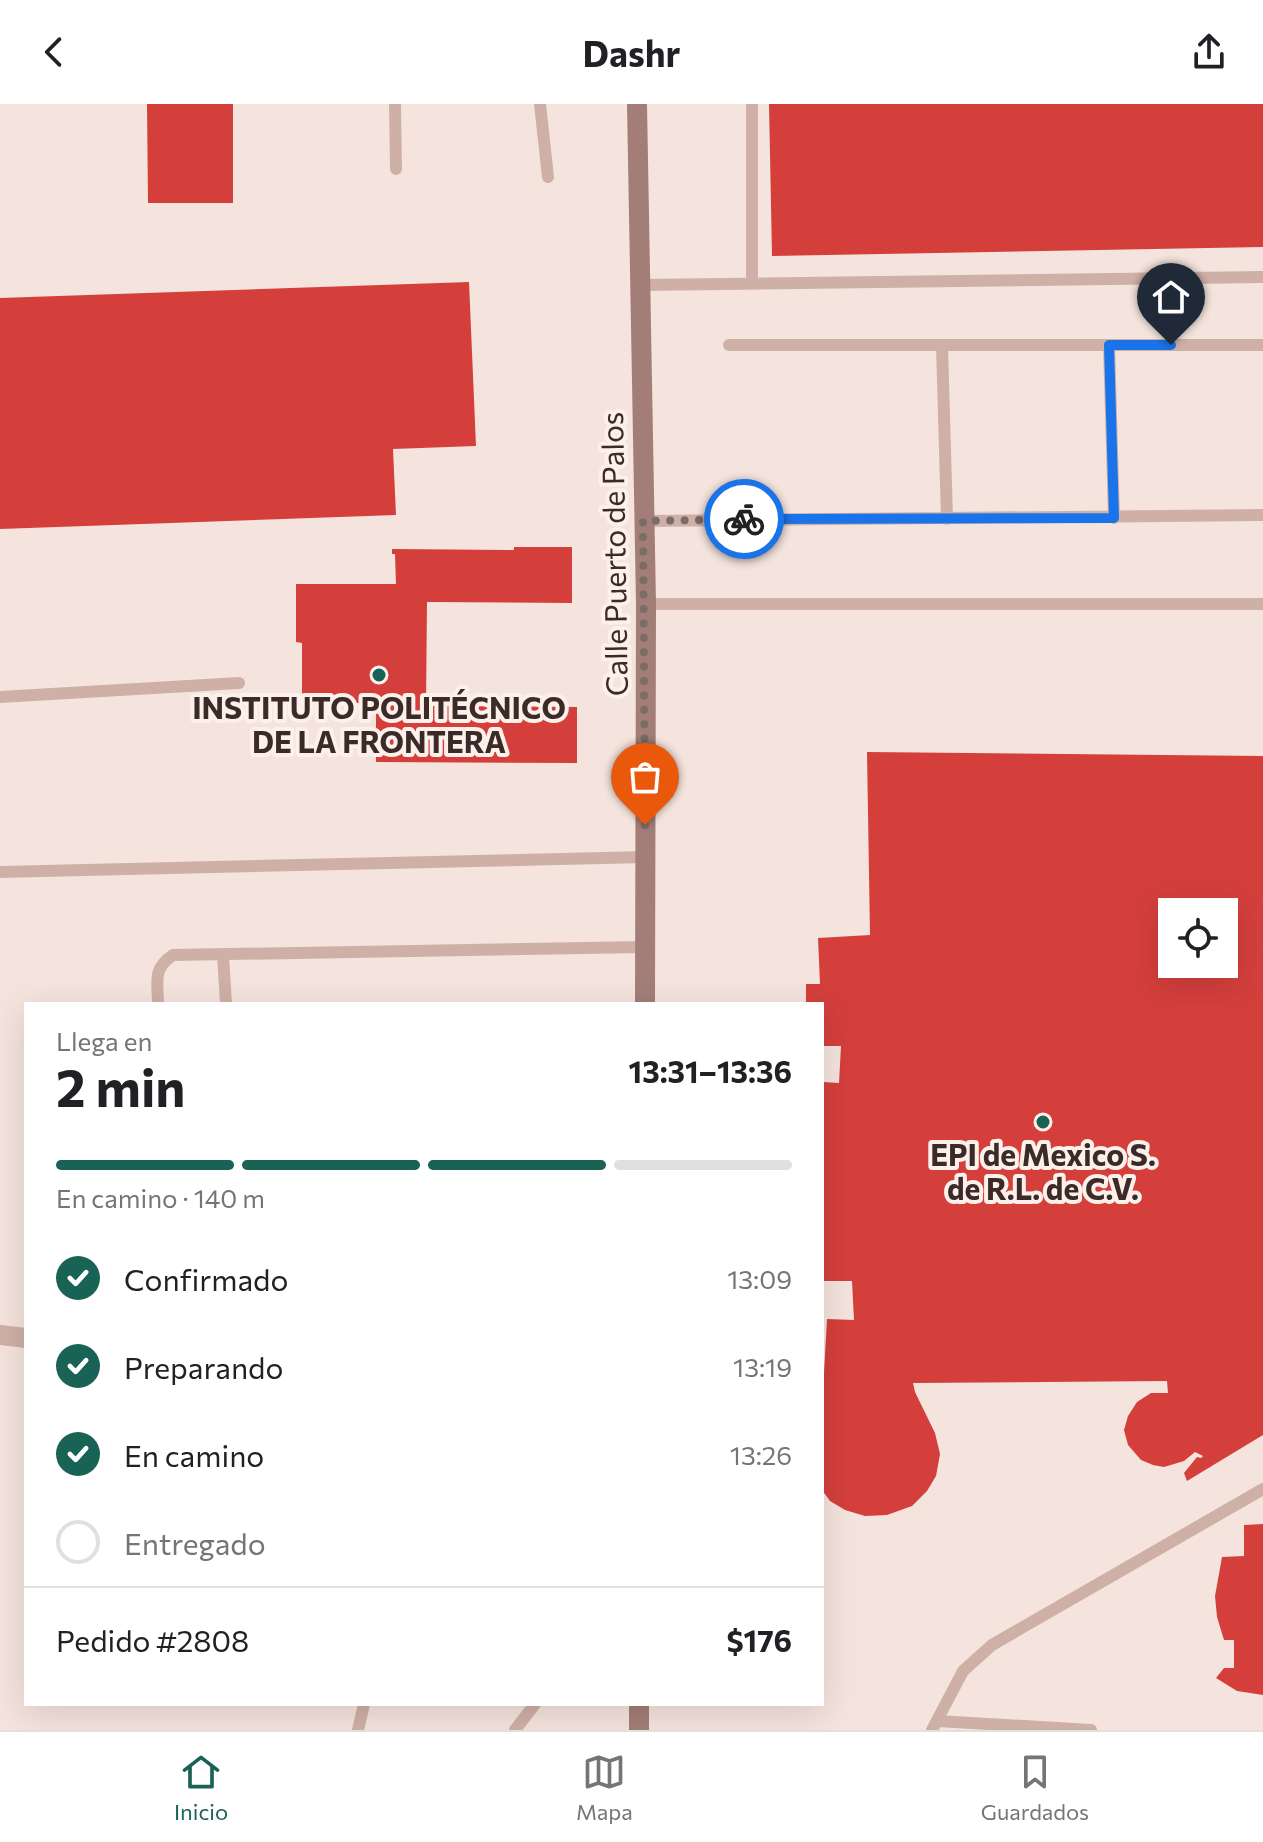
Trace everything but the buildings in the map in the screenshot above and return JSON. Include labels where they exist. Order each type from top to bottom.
[{"type":"street","name":"Calle Puerto de Palos","points":[[637,104],[646,604],[645,1002]]},
{"type":"street","points":[[0,1335],[24,1338]]},
{"type":"street","points":[[639,1706],[639,1730]]},
{"type":"lane","points":[[395,104],[396,169]]},
{"type":"lane","points":[[540,104],[548,177]]},
{"type":"lane","points":[[752,104],[752,283]]},
{"type":"lane","points":[[640,285],[1263,277]]},
{"type":"lane","points":[[729,345],[1263,345]]},
{"type":"lane","points":[[1109,345],[1114,518]]},
{"type":"lane","points":[[942,346],[947,519]]},
{"type":"lane","points":[[643,521],[1263,515]]},
{"type":"lane","points":[[646,604],[1263,604]]},
{"type":"lane","points":[[0,697],[239,683]]},
{"type":"lane","points":[[0,872],[645,857]]},
{"type":"lane","points":[[158,1002],[157,970],[173,955],[645,947]]},
{"type":"lane","points":[[223,955],[226,1002]]},
{"type":"lane","points":[[1091,1730],[934,1725],[963,1671],[992,1645],[1263,1489]]},
{"type":"lane","points":[[358,1730],[364,1706]]},
{"type":"lane","points":[[515,1730],[533,1706]]},
{"type":"way so far","points":[[645,825],[646,604],[643,521],[744,519]]},
{"type":"place","name":"INSTITUTO POLITÉCNICO DE LA FRONTERA","points":[[379,675]]},
{"type":"place","name":"EPI de Mexico S. de R.L. de C.V.","points":[[1043,1122]]},
{"type":"route","points":[[744,519],[1114,518],[1109,345],[1171,345]]}]
